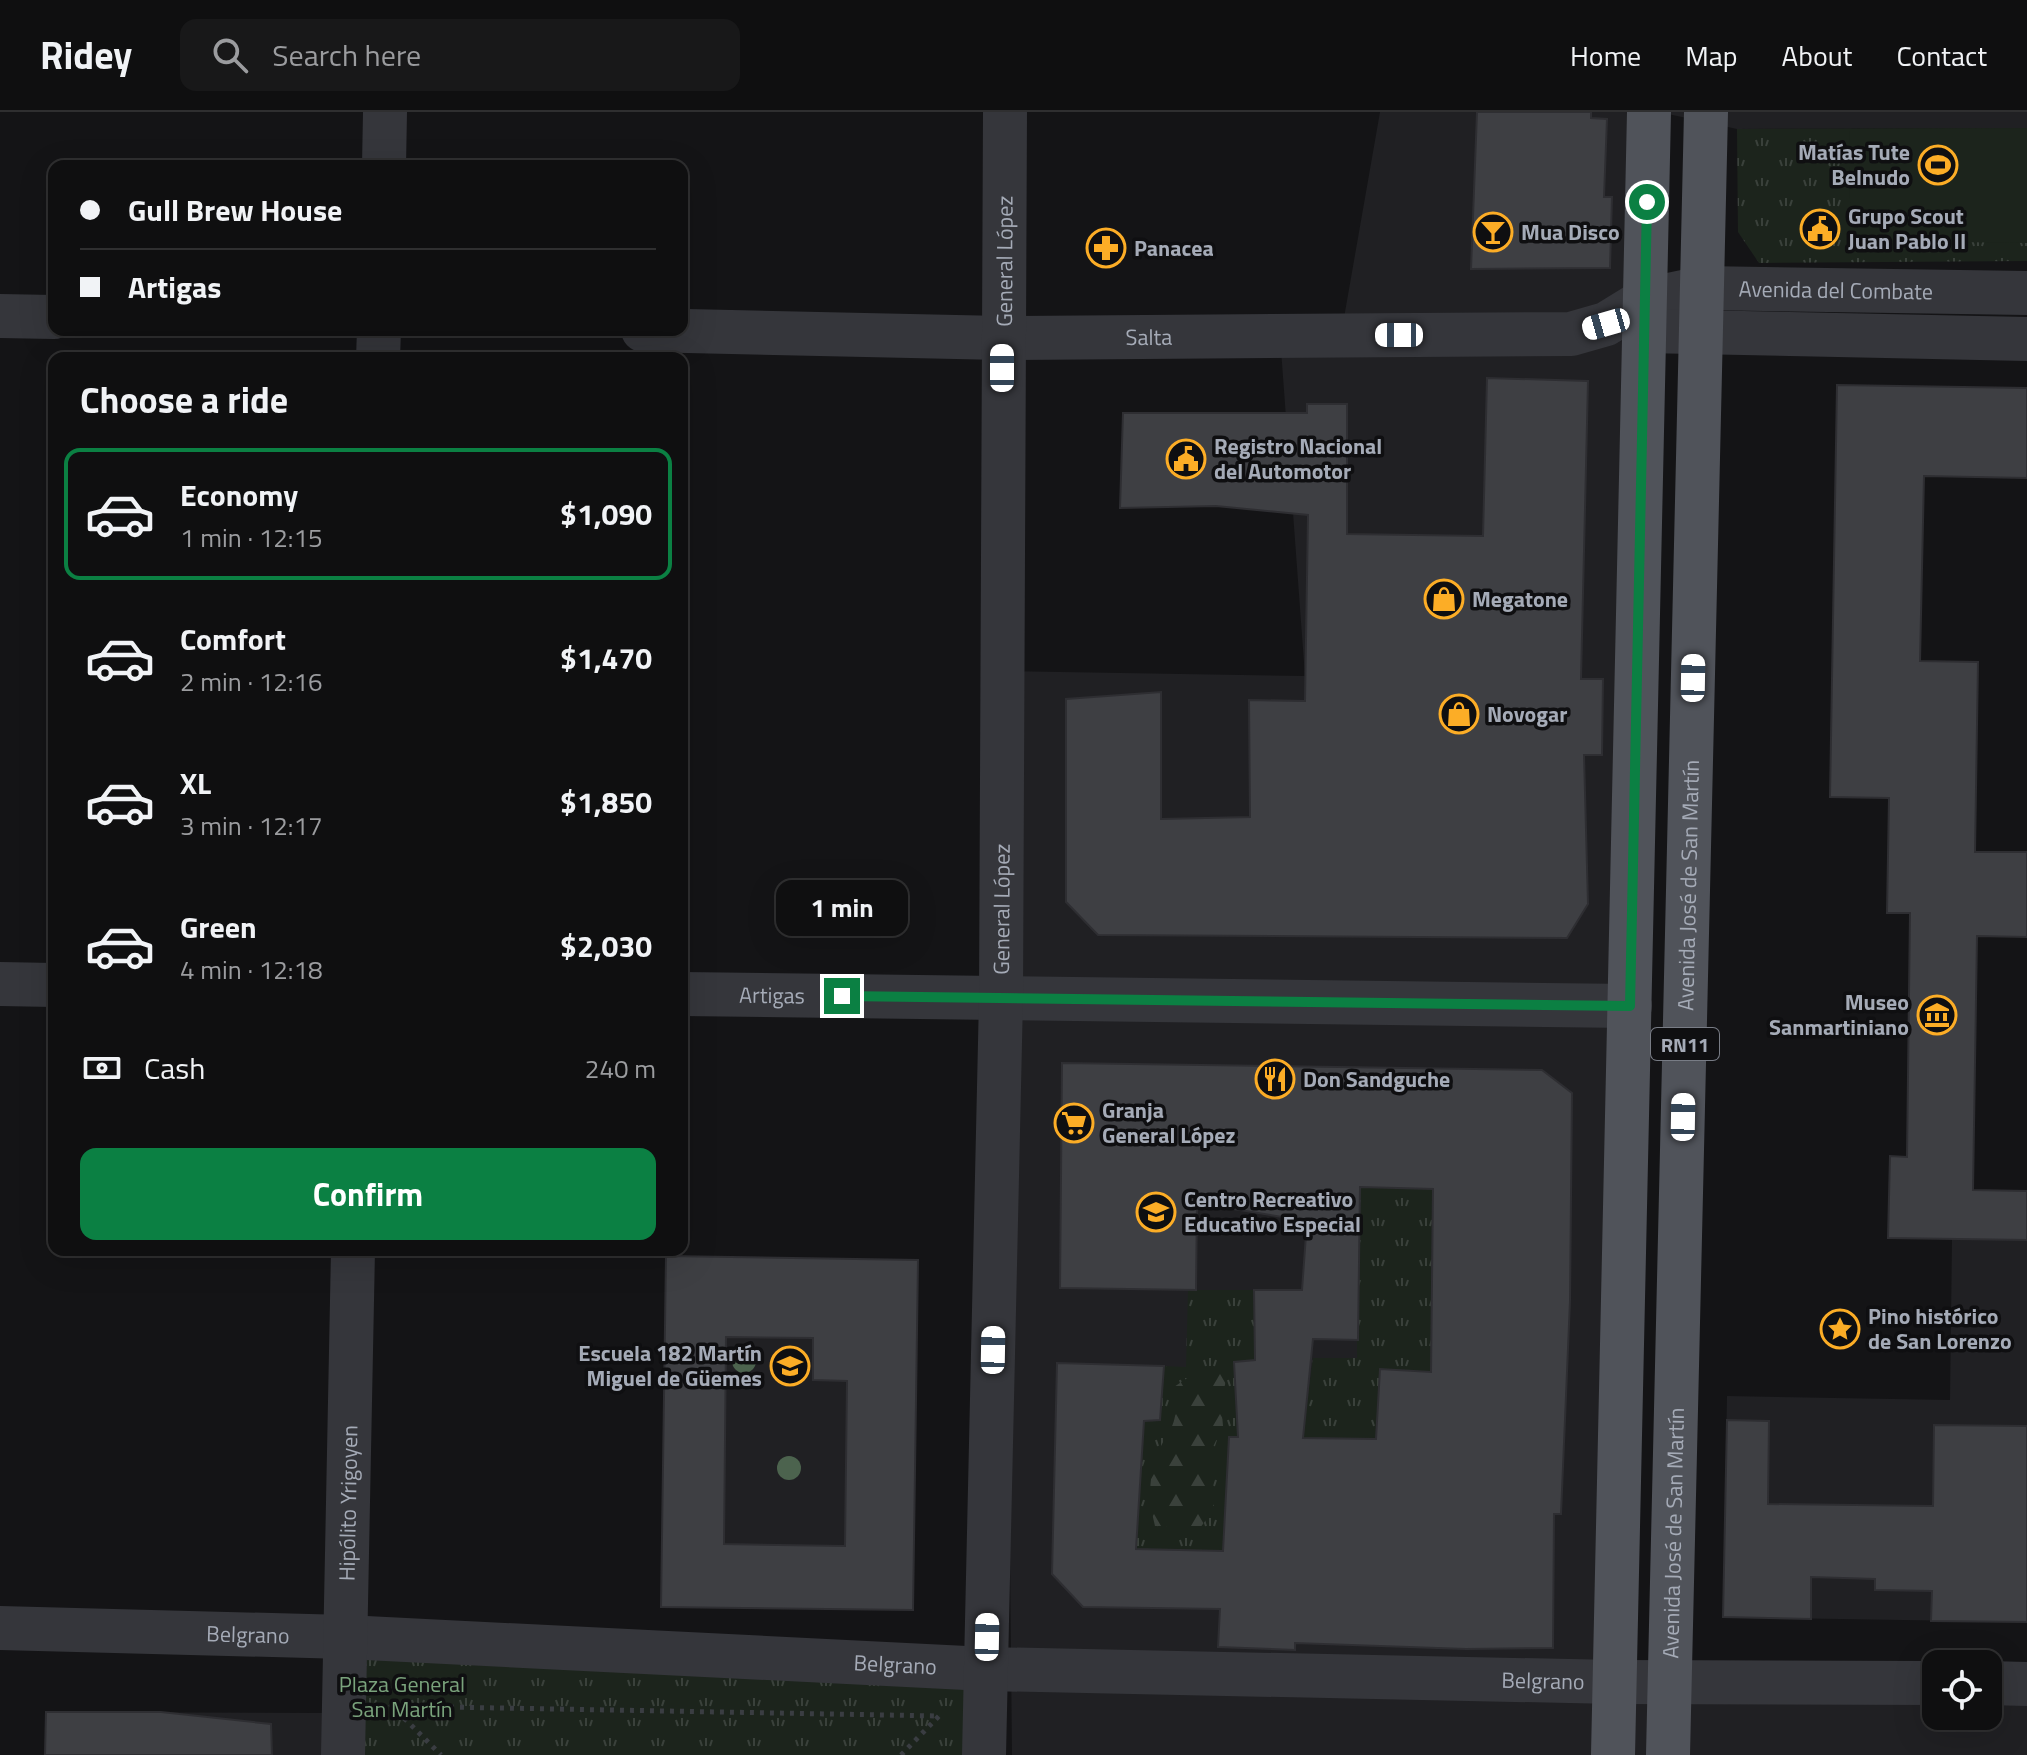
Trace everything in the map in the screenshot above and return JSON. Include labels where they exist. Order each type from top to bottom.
[{"type":"main road","name":"RN11","points":[[1613,1755],[1649,112]]},
{"type":"main road","name":"Avenida José de San Martín","points":[[1668,1755],[1706,112]]},
{"type":"street","points":[[384,160],[385,112]]},
{"type":"street","name":"General López","points":[[984,1755],[1001,998],[1005,112]]},
{"type":"street","name":"Avenida del Combate","points":[[1645,316],[1702,288],[2027,293]]},
{"type":"street","points":[[0,316],[48,317]]},
{"type":"street","name":"Salta","points":[[688,331],[1002,338],[1571,334],[1645,316]]},
{"type":"street","name":"Avenida del Combate","points":[[1645,316],[1701,333],[2027,339]]},
{"type":"street","points":[[0,984],[48,985]]},
{"type":"street","name":"Artigas","points":[[688,994],[1630,1006]]},
{"type":"street","name":"Hipólito Yrigoyen","points":[[343,1755],[353,1256]]},
{"type":"street","name":"Belgrano","points":[[0,1628],[346,1637],[986,1669],[1615,1682],[1922,1683]]},
{"type":"street","points":[[2002,1683],[2027,1684]]},
{"type":"path","points":[[390,1704],[940,1715],[940,1728]]},
{"type":"shaded area","points":[[1380,112],[1649,112],[1615,1681],[1922,1683],[1922,1730],[2002,1730],[2002,1683],[2027,1684],[2027,1755],[1012,1755],[1001,671],[1305,676],[1280,336],[1341,335]]},
{"type":"shaded area","points":[[1659,112],[2027,112],[2027,128],[1737,129]]},
{"type":"shaded area","points":[[1952,1239],[2027,1240],[2027,1622],[1723,1617],[1727,1396],[1950,1400]]},
{"type":"shaded area","name":"Escuela 182 Martín Miguel de Güemes","points":[[666,1256],[918,1260],[913,1610],[661,1607]]},
{"type":"shaded area","points":[[46,1712],[322,1713],[322,1755],[45,1755]]},
{"type":"green space","points":[[2027,128],[2027,261],[1759,263],[1738,232],[1737,129]]},
{"type":"green space","name":"Matías Tute Belnudo","points":[[2027,128],[2027,243],[1888,241],[1849,201],[1850,129]]},
{"type":"green space","points":[[1357,1187],[1432,1189],[1431,1372],[1380,1369],[1376,1439],[1229,1437],[1219,1609],[1166,1608],[1168,1550],[1136,1549],[1144,1421],[1160,1420],[1164,1366],[1186,1367],[1188,1290],[1254,1290],[1255,1360],[1234,1362],[1307,1403],[1313,1358],[1357,1358]]},
{"type":"green space","points":[[1219,1366],[1226,1380],[1221,1403],[1223,1426],[1212,1449],[1214,1509],[1200,1528],[1155,1526],[1151,1480],[1158,1452],[1174,1422],[1174,1387],[1196,1372]]},
{"type":"green space","name":"Plaza General San Martín","points":[[346,1637],[986,1669],[984,1755],[343,1755]]},
{"type":"building","points":[[1477,112],[1591,112],[1591,118],[1607,119],[1604,197],[1612,197],[1610,268],[1471,269]]},
{"type":"building","points":[[1487,378],[1588,381],[1581,679],[1603,679],[1602,755],[1584,755],[1588,904],[1567,938],[1098,935],[1066,902],[1066,699],[1161,692],[1161,819],[1250,817],[1249,700],[1305,701],[1308,515],[1216,506],[1120,508],[1123,413],[1307,413],[1307,404],[1347,404],[1347,534],[1483,536]]},
{"type":"building","points":[[1837,385],[2027,388],[2027,478],[1924,476],[1920,661],[1978,662],[1975,852],[2027,852],[2027,937],[1977,936],[1973,1190],[2027,1191],[2027,1240],[1888,1238],[1890,1156],[1907,1157],[1910,913],[1887,913],[1889,798],[1830,797]]},
{"type":"building","points":[[1062,1063],[1542,1070],[1572,1093],[1570,1301],[1561,1514],[1554,1514],[1553,1648],[1466,1649],[1295,1643],[1295,1650],[1218,1647],[1220,1609],[1083,1607],[1052,1574],[1057,1363],[1164,1366],[1160,1420],[1144,1421],[1136,1549],[1223,1551],[1229,1437],[1238,1437],[1234,1362],[1255,1360],[1254,1290],[1302,1290],[1307,1221],[1197,1203],[1196,1290],[1060,1288]],"holes":[[[1360,1187],[1433,1189],[1431,1372],[1380,1369],[1376,1439],[1303,1438],[1313,1339],[1358,1340]]]},
{"type":"building","name":"Escuela 182 Martín Miguel de Güemes","points":[[666,1256],[918,1260],[913,1610],[661,1607]],"holes":[[[726,1337],[813,1338],[813,1380],[847,1381],[845,1546],[724,1544]]]},
{"type":"building","points":[[1727,1420],[1769,1421],[1768,1504],[1933,1506],[1934,1425],[2027,1426],[2027,1622],[1931,1621],[1932,1591],[1875,1590],[1875,1579],[1811,1577],[1811,1619],[1723,1617]]},
{"type":"building","points":[[46,1712],[161,1712],[271,1724],[272,1755],[45,1755]]},
{"type":"place","name":"Matías Tute Belnudo","points":[[1938,165]]},
{"type":"place","name":"Grupo Scout Juan Pablo II","points":[[1820,229]]},
{"type":"place","name":"Mua Disco","points":[[1493,232]]},
{"type":"place","name":"Panacea","points":[[1106,248]]},
{"type":"place","name":"Registro Nacional del Automotor","points":[[1186,459]]},
{"type":"place","name":"Megatone","points":[[1444,599]]},
{"type":"place","name":"Novogar","points":[[1459,714]]},
{"type":"place","name":"Museo Sanmartiniano","points":[[1937,1015]]},
{"type":"place","name":"Don Sandguche","points":[[1275,1079]]},
{"type":"place","name":"Granja General López","points":[[1074,1123]]},
{"type":"place","name":"Centro Recreativo Educativo Especial","points":[[1156,1212]]},
{"type":"place","name":"Pino histórico de San Lorenzo","points":[[1840,1329]]},
{"type":"place","name":"Escuela 182 Martín Miguel de Güemes","points":[[790,1366]]},
{"type":"route","points":[[842,996],[1630,1006],[1647,202]]}]
